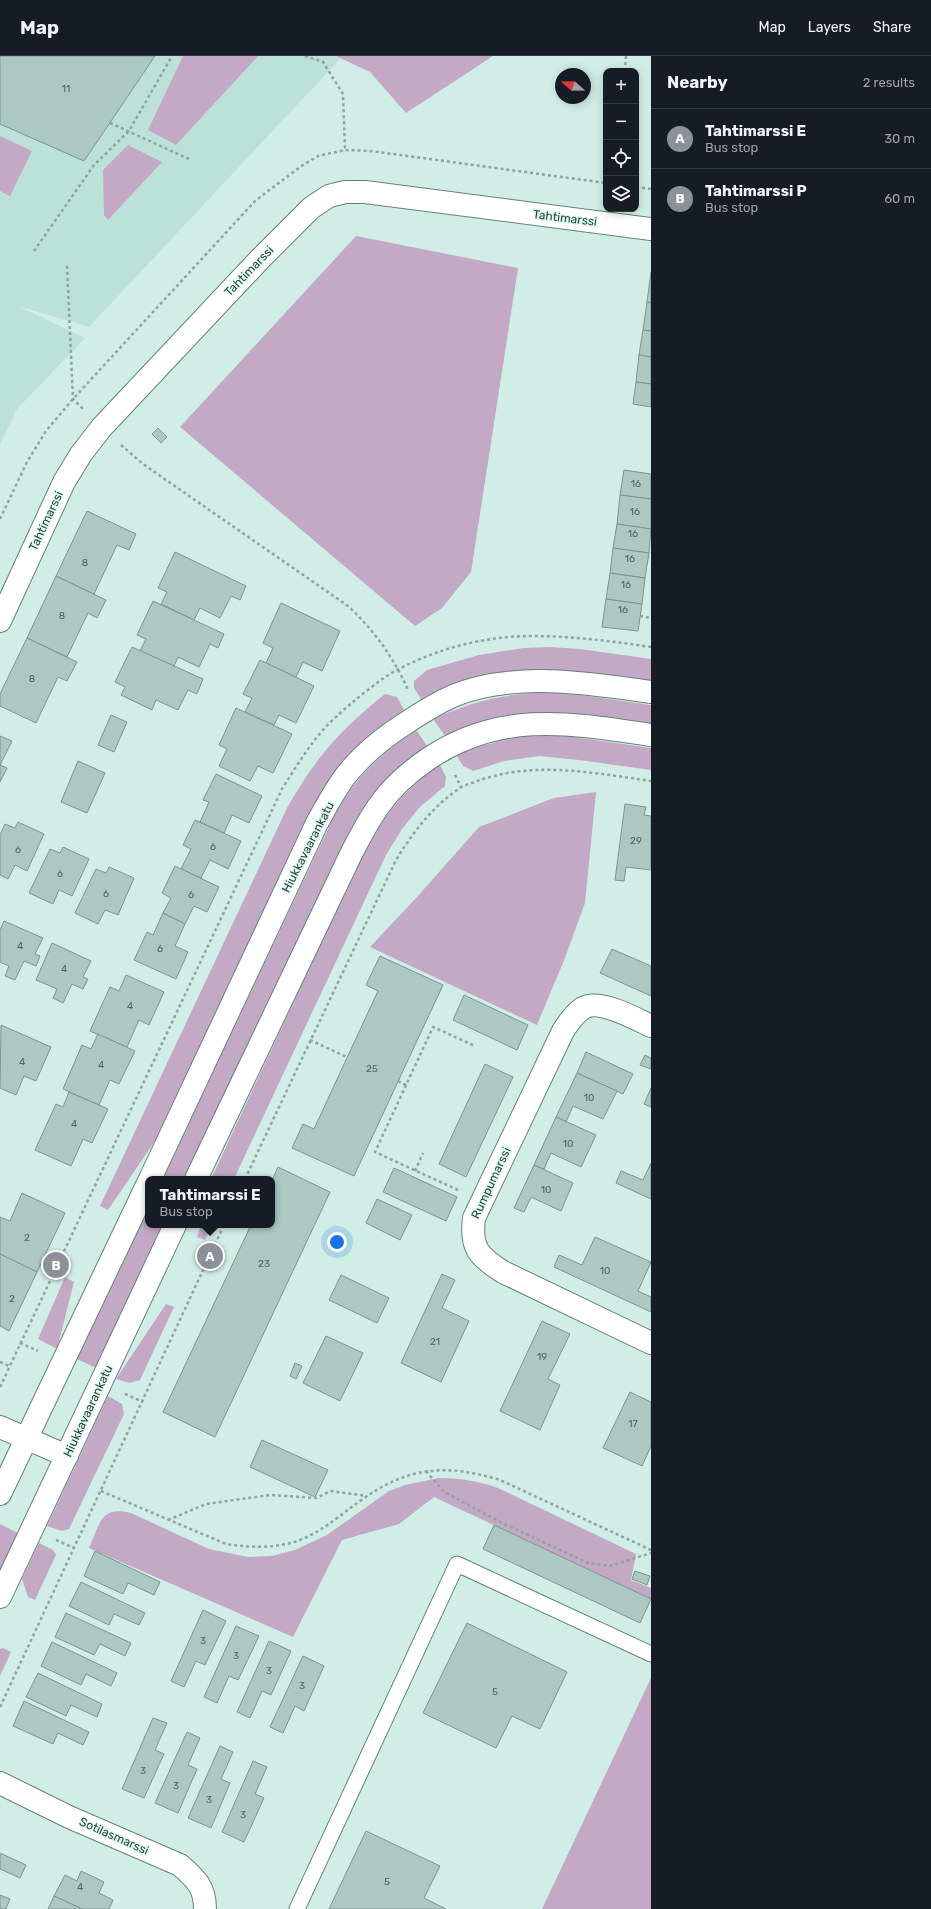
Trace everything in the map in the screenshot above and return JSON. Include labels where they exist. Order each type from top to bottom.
[{"type":"street","name":"Tahtimarssi","points":[[0,621],[64,482],[81,454],[102,427],[260,259],[311,208],[329,196],[346,192],[365,192],[651,229]]},
{"type":"street","name":"Hiukkavaarankatu","points":[[151,1176],[317,823],[347,774],[384,737],[418,714],[454,696],[488,687],[524,682],[578,682],[651,692]]},
{"type":"street","points":[[197,1176],[352,852],[378,806],[408,773],[442,750],[496,728],[527,724],[571,724],[651,735]]},
{"type":"street","name":"Rumpumarssi","points":[[651,1026],[607,1007],[584,1007],[572,1018],[563,1032],[474,1218],[472,1232],[474,1245],[485,1260],[503,1272],[651,1343]]},
{"type":"street","points":[[0,1494],[145,1189]]},
{"type":"street","name":"Hiukkavaarankatu","points":[[0,1597],[174,1228]]},
{"type":"street","points":[[0,1427],[67,1456]]},
{"type":"street","name":"Sotilasmarssi","points":[[0,1783],[70,1817],[180,1865],[194,1877],[203,1891],[206,1909]]},
{"type":"lane","points":[[297,1909],[457,1564],[651,1654]]},
{"type":"path","points":[[34,251],[94,165],[129,131],[172,56]]},
{"type":"path","points":[[305,56],[323,62],[343,94],[346,150]]},
{"type":"path","points":[[625,68],[626,56]]},
{"type":"path","points":[[110,123],[189,159]]},
{"type":"path","points":[[639,187],[651,189]]},
{"type":"path","points":[[67,266],[73,399],[143,464],[348,606],[368,624],[398,669]]},
{"type":"path","points":[[640,616],[651,618]]},
{"type":"path","points":[[0,1387],[282,789],[304,755],[336,717],[398,669],[432,655],[476,641],[529,636],[581,637],[651,647]]},
{"type":"path","points":[[246,1176],[396,860],[412,834],[429,814],[461,787],[494,776],[537,769],[576,770],[651,781]]},
{"type":"path","points":[[473,1045],[433,1027],[374,1152],[482,1202]]},
{"type":"path","points":[[310,1040],[347,1057]]},
{"type":"path","points":[[398,1081],[406,1085]]},
{"type":"path","points":[[415,1171],[423,1153]]},
{"type":"path","points":[[0,1707],[102,1491],[223,1228]]},
{"type":"path","points":[[0,1362],[9,1366]]},
{"type":"path","points":[[102,1491],[226,1544],[247,1547],[270,1546],[292,1543],[307,1537],[320,1530],[368,1496],[398,1479],[436,1469],[457,1470],[478,1473],[500,1480],[651,1552]]},
{"type":"path","points":[[426,1471],[444,1492],[500,1522],[588,1563],[610,1566],[651,1552]]},
{"type":"path","points":[[168,1520],[206,1504],[270,1495],[316,1498],[331,1491],[368,1496]]},
{"type":"shaded area","points":[[0,56],[336,56],[341,58],[89,327],[18,306],[85,338],[17,409],[0,444]]},
{"type":"shaded area","points":[[183,56],[258,56],[176,145],[148,130]]},
{"type":"shaded area","points":[[336,56],[493,56],[406,113],[370,72]]},
{"type":"shaded area","points":[[0,136],[32,151],[10,196],[0,191]]},
{"type":"shaded area","points":[[128,145],[162,162],[108,220],[104,215],[103,170]]},
{"type":"shaded area","points":[[356,236],[518,268],[471,572],[442,608],[415,626],[180,427]]},
{"type":"shaded area","points":[[550,647],[580,649],[651,659],[651,682],[588,673],[540,670],[497,674],[471,680],[421,699],[414,688],[414,681],[427,670],[479,655],[523,648]]},
{"type":"shaded area","points":[[548,692],[574,694],[651,705],[651,725],[572,714],[532,713],[493,718],[445,736],[433,719],[475,703],[503,697]]},
{"type":"shaded area","points":[[385,694],[397,697],[404,710],[373,733],[360,745],[337,771],[317,801],[307,818],[157,1138],[108,1210],[100,1206],[287,808],[308,774],[330,745],[342,732]]},
{"type":"shaded area","points":[[415,728],[427,746],[405,763],[387,781],[355,822],[186,1176],[163,1176],[337,810],[354,785],[372,765]]},
{"type":"shaded area","points":[[529,734],[567,736],[651,748],[651,770],[539,756],[504,761],[473,771],[463,766],[457,756],[472,748]]},
{"type":"shaded area","points":[[440,765],[446,777],[445,786],[420,807],[402,829],[386,855],[235,1176],[212,1176],[366,847],[398,801],[428,773]]},
{"type":"shaded area","points":[[596,792],[585,903],[565,958],[537,1025],[370,947],[479,827],[554,798]]},
{"type":"shaded area","points":[[145,1214],[145,1228],[162,1228],[96,1368],[77,1359]]},
{"type":"shaded area","points":[[200,1228],[211,1228],[205,1240],[197,1237]]},
{"type":"shaded area","points":[[65,1277],[74,1282],[57,1349],[38,1339]]},
{"type":"shaded area","points":[[166,1304],[174,1307],[140,1380],[130,1383],[116,1379]]},
{"type":"shaded area","points":[[108,1396],[122,1404],[124,1414],[69,1529],[62,1531],[47,1526]]},
{"type":"shaded area","points":[[438,1478],[469,1480],[498,1488],[636,1554],[631,1580],[651,1588],[651,1599],[434,1497],[399,1524],[342,1540],[293,1637],[89,1548],[102,1518],[107,1514],[121,1511],[131,1513],[209,1549],[248,1557],[272,1556],[295,1550],[327,1535],[389,1491],[405,1485]]},
{"type":"shaded area","points":[[0,1524],[18,1533],[0,1572]]},
{"type":"shaded area","points":[[39,1543],[53,1550],[56,1555],[35,1600],[28,1597],[22,1579]]},
{"type":"shaded area","points":[[3,1648],[11,1652],[0,1676],[0,1649]]},
{"type":"shaded area","points":[[651,1678],[651,1909],[542,1909]]},
{"type":"building","points":[[0,56],[155,56],[84,161],[0,124]]},
{"type":"building","points":[[651,272],[651,303],[647,302]]},
{"type":"building","points":[[647,302],[651,303],[651,331],[643,330]]},
{"type":"building","points":[[643,330],[651,331],[651,357],[639,355]]},
{"type":"building","points":[[639,355],[651,357],[651,384],[636,382]]},
{"type":"building","points":[[636,382],[651,384],[651,407],[633,404]]},
{"type":"building","points":[[158,428],[167,437],[161,443],[152,434]]},
{"type":"building","points":[[624,470],[651,474],[651,499],[620,495]]},
{"type":"building","points":[[620,495],[651,499],[651,529],[617,524]]},
{"type":"building","points":[[87,511],[136,534],[129,550],[117,545],[94,594],[56,576]]},
{"type":"building","points":[[617,524],[651,529],[649,553],[613,548]]},
{"type":"building","points":[[613,548],[649,553],[645,578],[610,573]]},
{"type":"building","points":[[175,552],[246,586],[240,600],[231,596],[220,618],[200,608],[194,620],[161,604],[167,592],[158,588]]},
{"type":"building","points":[[610,573],[645,578],[642,604],[606,599]]},
{"type":"building","points":[[56,576],[106,600],[97,618],[88,613],[67,657],[27,638]]},
{"type":"building","points":[[606,599],[642,604],[638,631],[602,627]]},
{"type":"building","points":[[153,601],[224,634],[218,648],[210,644],[199,667],[178,657],[174,666],[140,651],[146,639],[137,635]]},
{"type":"building","points":[[281,603],[340,631],[322,671],[303,662],[296,677],[266,663],[273,648],[263,643]]},
{"type":"building","points":[[27,638],[77,662],[67,681],[58,677],[36,723],[0,706],[0,694]]},
{"type":"building","points":[[132,647],[203,679],[197,694],[188,690],[178,710],[156,700],[152,710],[121,695],[125,687],[115,682]]},
{"type":"building","points":[[260,660],[314,686],[296,723],[279,715],[274,725],[245,712],[252,698],[243,694]]},
{"type":"building","points":[[236,708],[292,734],[273,773],[258,766],[250,781],[219,766],[227,749],[219,745]]},
{"type":"building","points":[[111,715],[127,722],[114,752],[98,745]]},
{"type":"building","points":[[0,736],[12,741],[0,765]]},
{"type":"building","points":[[78,761],[105,773],[87,813],[61,802]]},
{"type":"building","points":[[0,765],[7,768],[0,782]]},
{"type":"building","points":[[216,774],[262,796],[249,823],[232,815],[224,833],[200,822],[209,802],[203,800]]},
{"type":"building","points":[[625,804],[646,807],[644,815],[651,816],[651,870],[626,867],[624,881],[615,880]]},
{"type":"building","points":[[195,820],[241,841],[228,869],[210,860],[201,878],[181,869],[191,849],[183,845]]},
{"type":"building","points":[[18,822],[44,834],[27,871],[15,865],[8,879],[0,875],[0,835],[5,824],[15,828]]},
{"type":"building","points":[[63,847],[89,859],[72,896],[59,890],[53,904],[29,893],[50,849],[60,853]]},
{"type":"building","points":[[175,866],[219,887],[207,912],[194,906],[185,924],[163,913],[171,898],[162,893]]},
{"type":"building","points":[[109,867],[134,878],[118,915],[105,910],[98,924],[75,913],[96,869],[106,873]]},
{"type":"building","points":[[163,913],[185,924],[175,946],[188,952],[176,979],[134,960],[147,932],[153,935]]},
{"type":"building","points":[[4,921],[43,938],[35,954],[40,956],[36,966],[24,961],[15,980],[5,976],[9,966],[0,962],[0,930]]},
{"type":"building","points":[[52,943],[91,961],[83,977],[88,979],[83,989],[72,984],[63,1003],[53,998],[57,989],[36,980]]},
{"type":"building","points":[[612,949],[651,966],[651,996],[600,973]]},
{"type":"building","points":[[380,956],[443,985],[354,1176],[292,1148],[303,1124],[314,1129],[378,991],[366,985]]},
{"type":"building","points":[[126,975],[164,992],[149,1025],[139,1020],[127,1047],[90,1031],[110,987],[119,991]]},
{"type":"building","points":[[464,995],[528,1025],[517,1050],[453,1020]]},
{"type":"building","points":[[1,1025],[51,1047],[36,1081],[24,1076],[16,1095],[0,1088]]},
{"type":"building","points":[[98,1034],[135,1051],[119,1084],[110,1080],[99,1105],[63,1089],[82,1045],[91,1049]]},
{"type":"building","points":[[586,1052],[633,1074],[623,1094],[577,1073]]},
{"type":"building","points":[[645,1055],[651,1058],[651,1069],[640,1065]]},
{"type":"building","points":[[485,1064],[513,1077],[466,1177],[439,1164]]},
{"type":"building","points":[[577,1073],[617,1091],[603,1119],[573,1106],[566,1122],[556,1117]]},
{"type":"building","points":[[651,1088],[651,1107],[644,1104]]},
{"type":"building","points":[[69,1092],[108,1109],[92,1143],[83,1139],[71,1166],[35,1150],[56,1104],[63,1107]]},
{"type":"building","points":[[556,1117],[596,1135],[581,1167],[551,1153],[544,1169],[534,1165]]},
{"type":"building","points":[[651,1163],[651,1199],[616,1183],[621,1171],[643,1180]]},
{"type":"building","points":[[534,1165],[573,1183],[561,1211],[531,1197],[524,1212],[514,1208]]},
{"type":"building","points":[[278,1167],[330,1192],[215,1437],[163,1412],[250,1228],[275,1228],[274,1176]]},
{"type":"building","points":[[394,1168],[457,1197],[446,1221],[383,1192]]},
{"type":"building","points":[[22,1193],[65,1213],[37,1272],[0,1254],[0,1217],[10,1221]]},
{"type":"building","points":[[377,1199],[412,1215],[400,1240],[366,1223]]},
{"type":"building","points":[[595,1237],[651,1262],[638,1291],[651,1297],[651,1312],[554,1267],[559,1255],[582,1265]]},
{"type":"building","points":[[0,1254],[37,1272],[9,1331],[0,1326]]},
{"type":"building","points":[[442,1274],[455,1280],[442,1308],[469,1321],[441,1382],[401,1363]]},
{"type":"building","points":[[341,1275],[389,1298],[377,1323],[329,1300]]},
{"type":"building","points":[[542,1321],[570,1334],[548,1379],[560,1385],[540,1430],[500,1411]]},
{"type":"building","points":[[326,1336],[363,1353],[340,1401],[303,1383]]},
{"type":"building","points":[[295,1363],[302,1366],[296,1379],[290,1376]]},
{"type":"building","points":[[630,1392],[651,1402],[651,1446],[642,1466],[603,1448]]},
{"type":"building","points":[[262,1440],[328,1470],[315,1497],[250,1467]]},
{"type":"building","points":[[494,1525],[651,1599],[640,1623],[483,1549]]},
{"type":"building","points":[[95,1551],[160,1582],[154,1595],[128,1583],[123,1594],[84,1576]]},
{"type":"building","points":[[635,1571],[650,1576],[647,1585],[632,1579]]},
{"type":"building","points":[[81,1582],[145,1613],[139,1625],[114,1614],[109,1625],[69,1606]]},
{"type":"building","points":[[203,1610],[226,1621],[205,1665],[196,1661],[184,1687],[171,1681]]},
{"type":"building","points":[[66,1613],[131,1643],[125,1656],[100,1644],[94,1655],[55,1637]]},
{"type":"building","points":[[467,1623],[567,1672],[540,1729],[512,1716],[496,1748],[423,1713]]},
{"type":"building","points":[[236,1626],[259,1636],[238,1680],[229,1676],[217,1703],[204,1697]]},
{"type":"building","points":[[269,1641],[291,1651],[271,1695],[262,1691],[250,1718],[237,1712]]},
{"type":"building","points":[[52,1642],[117,1673],[111,1686],[86,1674],[81,1685],[41,1666]]},
{"type":"building","points":[[303,1656],[324,1666],[304,1711],[295,1706],[283,1733],[270,1727]]},
{"type":"building","points":[[38,1673],[102,1704],[97,1717],[71,1705],[66,1716],[26,1697]]},
{"type":"building","points":[[24,1701],[89,1732],[83,1745],[58,1733],[53,1744],[13,1726]]},
{"type":"building","points":[[153,1718],[167,1723],[155,1750],[164,1754],[144,1798],[122,1789]]},
{"type":"building","points":[[187,1732],[200,1738],[188,1765],[197,1769],[178,1813],[155,1803]]},
{"type":"building","points":[[220,1746],[233,1752],[221,1779],[230,1783],[211,1828],[188,1818]]},
{"type":"building","points":[[253,1761],[267,1767],[255,1794],[264,1798],[244,1842],[222,1832]]},
{"type":"building","points":[[366,1831],[440,1866],[424,1898],[446,1909],[329,1909]]},
{"type":"building","points":[[0,1853],[26,1865],[20,1878],[0,1869]]},
{"type":"building","points":[[81,1871],[104,1882],[99,1893],[113,1900],[109,1909],[82,1909],[54,1896],[65,1875],[77,1881]]},
{"type":"building","points":[[0,1895],[10,1899],[6,1909],[0,1909]]},
{"type":"building","points":[[54,1896],[82,1909],[48,1909]]},
{"type":"place","name":"Tahtimarssi E","points":[[210,1256]]},
{"type":"place","name":"Tahtimarssi P","points":[[56,1265]]}]
